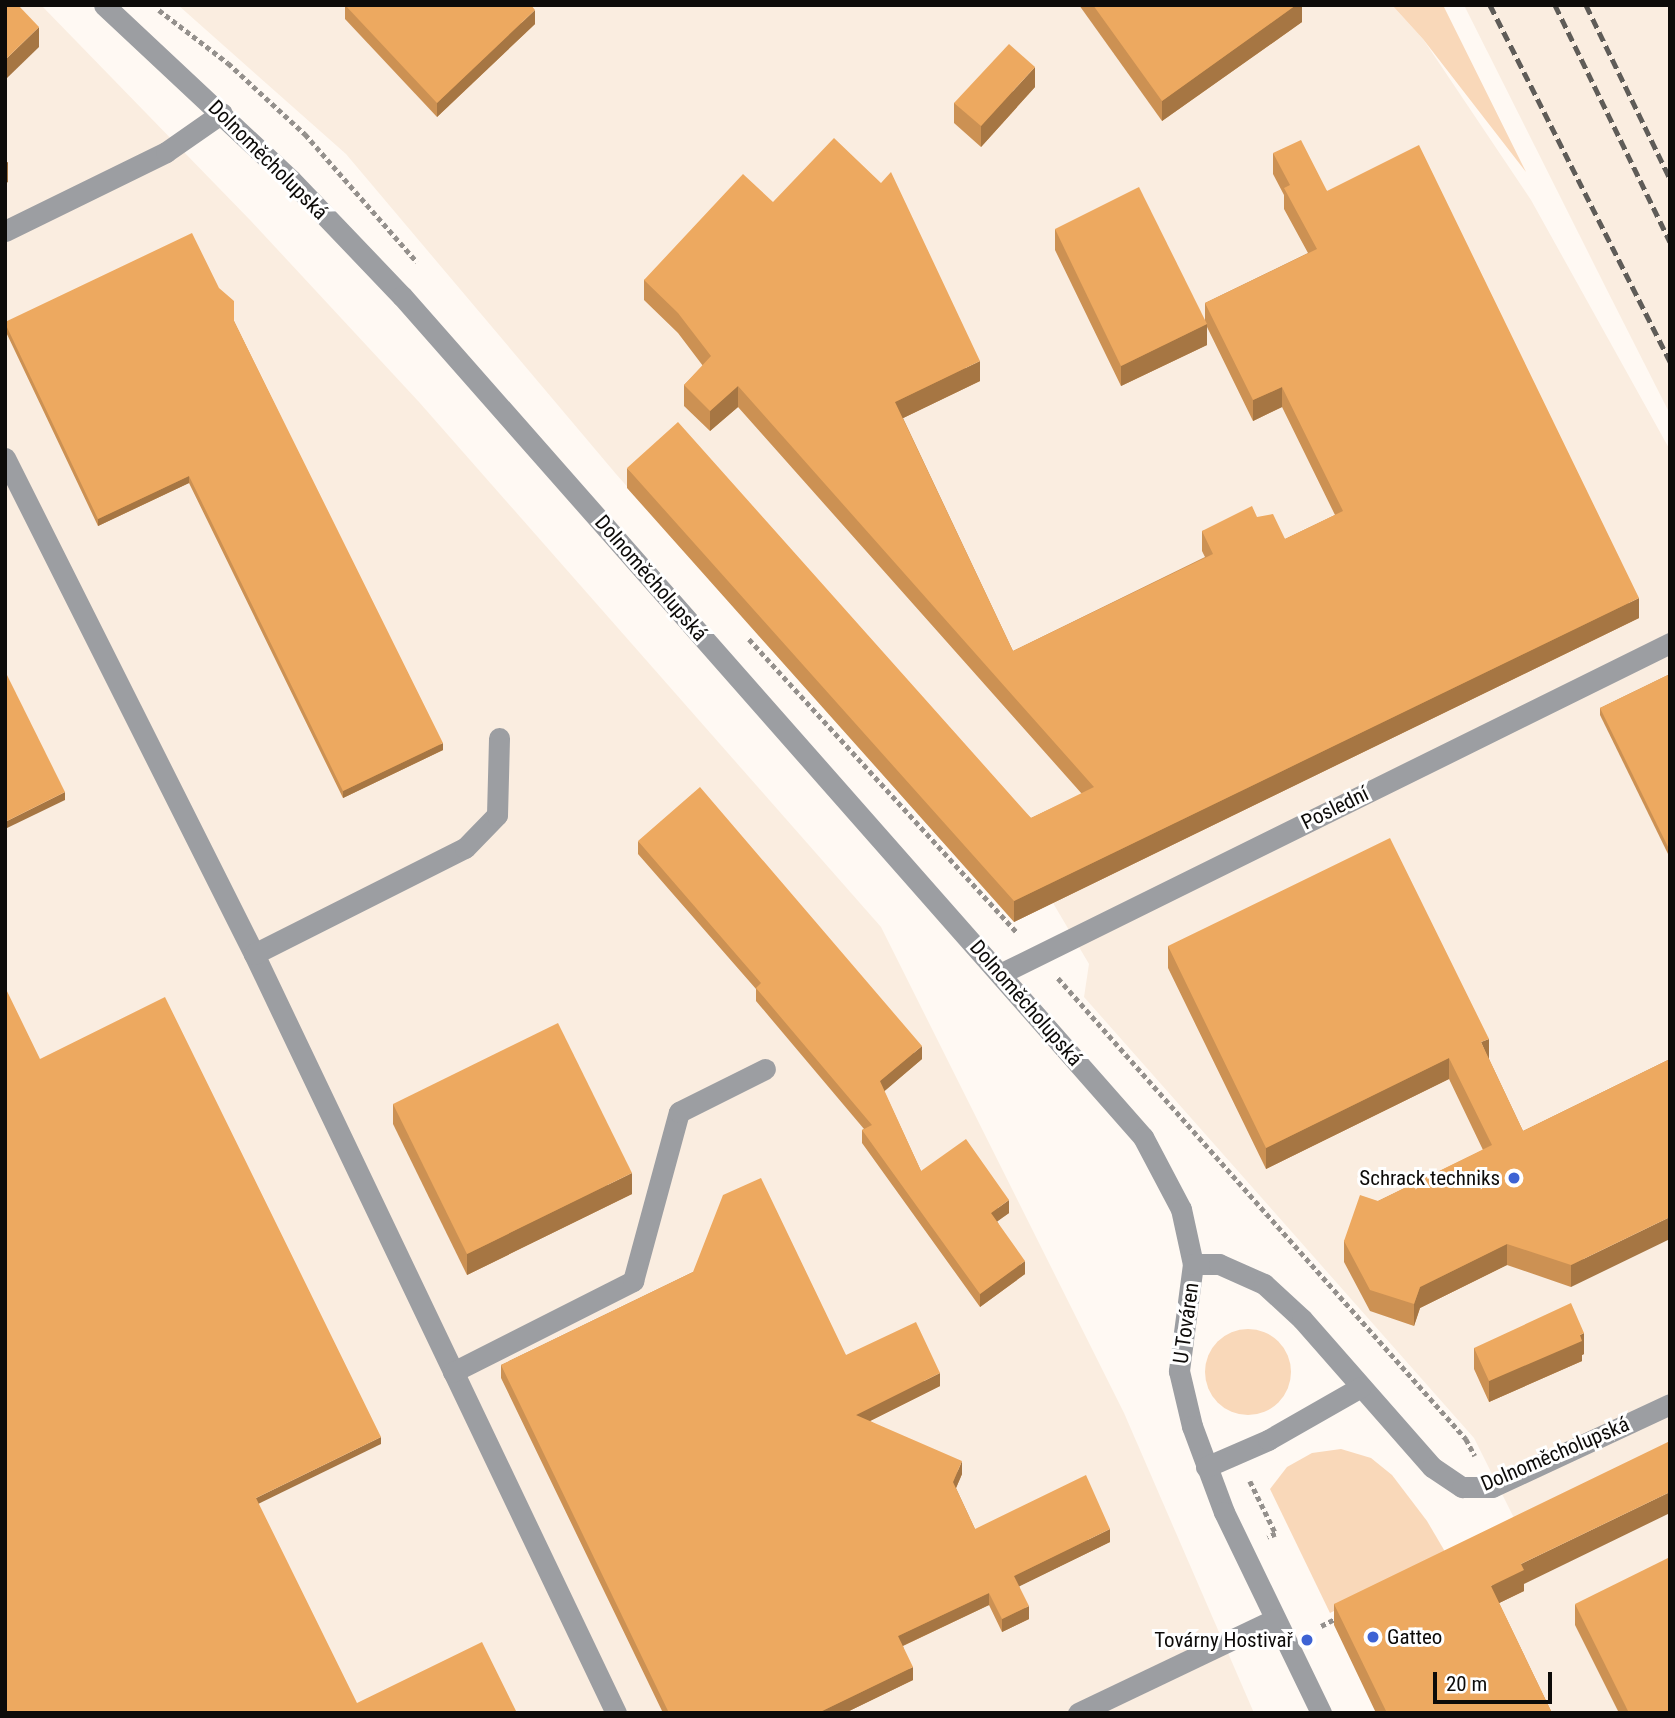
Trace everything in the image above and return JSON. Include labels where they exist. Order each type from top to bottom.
[{"type":"street","name":"Dolnoměcholupská","points":[[104,5],[222,113],[402,296],[1143,1137],[1167,1179]]},
{"type":"street","points":[[5,231],[166,152],[222,113]]},
{"type":"street","points":[[5,458],[10,480],[254,954],[616,1713]]},
{"type":"street","name":"Poslední","points":[[1000,974],[1670,643]]},
{"type":"street","points":[[254,954],[465,848],[497,815],[499,738]]},
{"type":"street","points":[[453,1372],[633,1281],[679,1112],[765,1069]]},
{"type":"street","name":"U Továren","points":[[1167,1179],[1181,1209],[1194,1264],[1179,1371],[1206,1467],[1321,1713]]},
{"type":"street","name":"Dolnoměcholupská","points":[[1194,1264],[1219,1265],[1264,1284],[1447,1479],[1476,1490],[1492,1487],[1670,1404]]},
{"type":"street","points":[[1206,1467],[1237,1455],[1361,1387]]},
{"type":"street","points":[[1078,1713],[1275,1619]]},
{"type":"path","points":[[152,5],[228,63],[305,134],[424,270]]},
{"type":"path","points":[[747,636],[1037,955],[1466,1439],[1492,1487]]},
{"type":"path","points":[[1237,1455],[1276,1534]]},
{"type":"path","points":[[1321,1626],[1345,1614]]},
{"type":"shaded area","points":[[5,5],[41,5],[251,221],[419,402],[881,927],[1124,1413],[1254,1713],[5,1713]]},
{"type":"shaded area","points":[[178,5],[1392,5],[1423,39],[1531,200],[1670,450],[1670,1713],[1376,1713],[1514,1518],[1474,1438],[1084,997],[1089,964],[1053,903],[1014,922],[616,474],[346,154]]},
{"type":"shaded area","points":[[1392,5],[1443,5],[1526,172],[1423,39]]},
{"type":"shaded area","points":[[1464,5],[1670,5],[1670,414],[1606,288]]},
{"type":"shaded area","points":[[1248,1329],[1272,1336],[1284,1348],[1291,1372],[1284,1396],[1272,1408],[1248,1415],[1224,1408],[1212,1396],[1205,1372],[1212,1348],[1224,1336]]},
{"type":"shaded area","points":[[1341,1449],[1371,1458],[1392,1475],[1427,1521],[1447,1555],[1330,1613],[1270,1489],[1287,1467],[1312,1453]]},
{"type":"building","points":[[5,5],[18,5],[39,27],[5,60]]},
{"type":"building","points":[[345,5],[531,5],[535,10],[437,103]]},
{"type":"building","points":[[1093,5],[1296,5],[1162,101]]},
{"type":"building","points":[[1009,44],[1035,67],[981,126],[954,103]]},
{"type":"building","points":[[834,138],[881,183],[891,172],[980,361],[895,402],[1013,651],[1213,554],[1202,531],[1252,506],[1257,517],[1273,514],[1285,539],[1343,511],[1282,387],[1253,400],[1205,303],[1317,249],[1284,188],[1290,185],[1273,153],[1301,140],[1327,191],[1419,145],[1639,598],[1014,901],[627,468],[678,422],[1031,818],[1094,787],[738,386],[710,411],[684,385],[711,356],[678,313],[644,280],[743,174],[773,202]]},
{"type":"building","points":[[1139,187],[1207,324],[1121,366],[1055,229]]},
{"type":"building","points":[[192,233],[219,288],[234,301],[234,321],[443,743],[343,791],[189,476],[98,519],[5,323]]},
{"type":"building","points":[[5,671],[65,792],[5,822]]},
{"type":"building","points":[[1670,674],[1670,851],[1600,708]]},
{"type":"building","points":[[700,787],[922,1046],[880,1081],[921,1171],[966,1139],[1009,1200],[991,1213],[1025,1261],[980,1294],[862,1130],[872,1125],[756,988],[761,983],[638,841]]},
{"type":"building","points":[[1390,838],[1489,1039],[1481,1042],[1523,1131],[1670,1059],[1670,1217],[1571,1265],[1507,1244],[1420,1287],[1414,1304],[1370,1290],[1344,1241],[1360,1195],[1378,1201],[1492,1145],[1449,1058],[1266,1148],[1168,946]]},
{"type":"building","points":[[5,987],[40,1059],[165,997],[381,1437],[256,1498],[357,1703],[482,1642],[517,1713],[5,1713]]},
{"type":"building","points":[[558,1023],[632,1173],[467,1254],[393,1104]]},
{"type":"building","points":[[761,1178],[846,1355],[916,1322],[940,1373],[856,1415],[962,1461],[953,1482],[975,1529],[1086,1475],[1110,1529],[1014,1576],[1029,1606],[1002,1619],[989,1593],[898,1636],[913,1667],[818,1713],[669,1713],[501,1365],[693,1272],[723,1195]]},
{"type":"building","points":[[1571,1303],[1584,1333],[1580,1335],[1582,1341],[1489,1381],[1474,1348]]},
{"type":"building","points":[[1670,1441],[1670,1492],[1521,1564],[1524,1570],[1491,1586],[1552,1713],[1387,1713],[1334,1604]]},
{"type":"building","points":[[1670,1557],[1670,1713],[1629,1713],[1575,1604]]},
{"type":"railway","points":[[1490,5],[1670,362]]},
{"type":"railway","points":[[1555,5],[1670,242]]},
{"type":"railway","points":[[1586,5],[1670,179]]},
{"type":"place","name":"Schrack techniks","points":[[1514,1178]]},
{"type":"place","name":"Gatteo","points":[[1373,1637]]},
{"type":"place","name":"Továrny Hostivař","points":[[1307,1640]]}]
